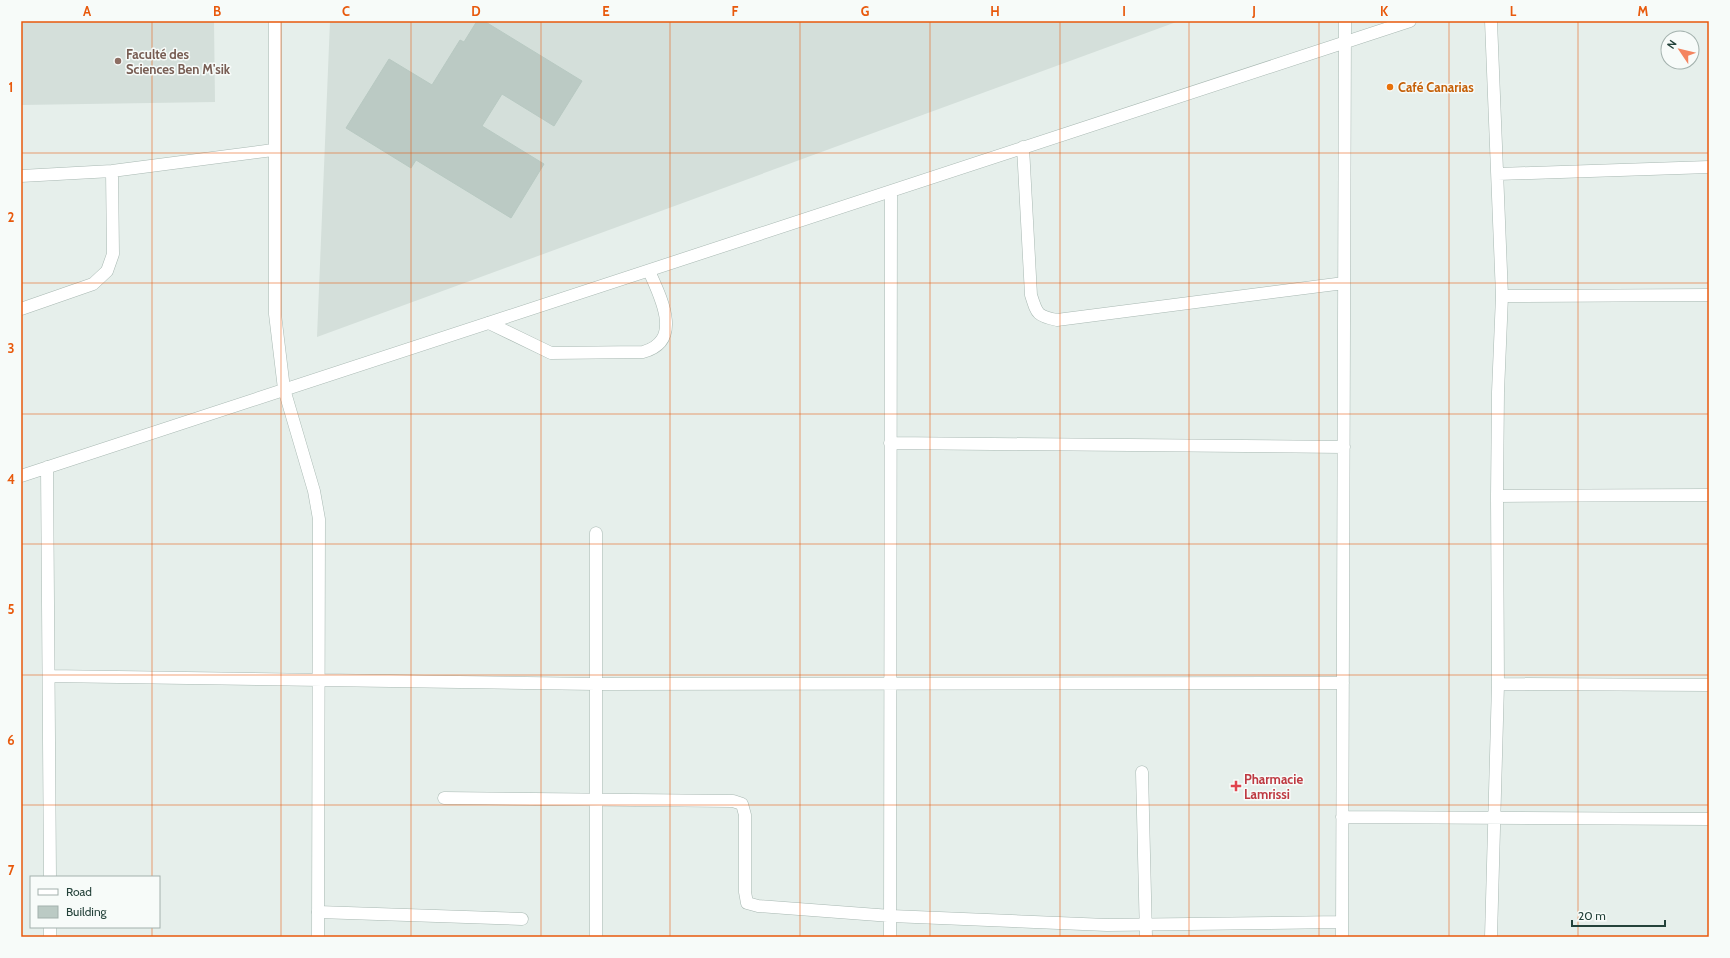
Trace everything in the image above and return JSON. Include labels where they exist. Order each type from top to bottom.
[{"type":"street","points":[[275,21],[273,150],[275,314],[284,389],[314,491],[319,519],[318,937]]},
{"type":"street","points":[[1342,937],[1345,21]]},
{"type":"street","points":[[21,476],[1410,21]]},
{"type":"street","points":[[1491,21],[1502,296],[1498,392],[1498,684],[1491,937]]},
{"type":"street","points":[[1023,147],[1031,295],[1036,312],[1043,317],[1057,320],[1344,283]]},
{"type":"street","points":[[21,176],[112,171],[273,150]]},
{"type":"street","points":[[1498,174],[1709,166]]},
{"type":"street","points":[[21,309],[93,284],[107,271],[113,254],[112,171]]},
{"type":"street","points":[[890,937],[891,191]]},
{"type":"street","points":[[489,323],[551,353],[643,352],[654,350],[661,341],[667,321],[662,299],[648,270]]},
{"type":"street","points":[[1502,296],[1709,295]]},
{"type":"street","points":[[890,443],[1344,447]]},
{"type":"street","points":[[47,467],[50,876]]},
{"type":"street","points":[[1497,496],[1709,495]]},
{"type":"street","points":[[596,533],[596,937]]},
{"type":"street","points":[[49,676],[596,684],[1343,684]]},
{"type":"street","points":[[1498,684],[1709,685]]},
{"type":"street","points":[[1142,772],[1146,937]]},
{"type":"street","points":[[444,798],[733,801],[742,804],[745,814],[745,892],[747,903],[758,906],[891,916],[1146,924],[1341,922]]},
{"type":"street","points":[[1342,817],[1709,819]]},
{"type":"street","points":[[318,912],[522,919]]},
{"type":"shaded area","name":"Faculté des Sciences Ben M'sik","points":[[21,21],[214,21],[215,102],[21,105]]},
{"type":"shaded area","points":[[330,21],[1179,21],[317,337]]},
{"type":"building","points":[[477,21],[484,21],[582,81],[554,126],[502,94],[482,126],[544,164],[511,218],[416,160],[411,168],[346,128],[389,59],[432,85],[460,40],[464,42]]},
{"type":"place","name":"Faculté des Sciences Ben M'sik","points":[[118,61]]},
{"type":"place","name":"Café Canarias","points":[[1390,87]]},
{"type":"place","name":"Pharmacie Lamrissi","points":[[1236,786]]}]
